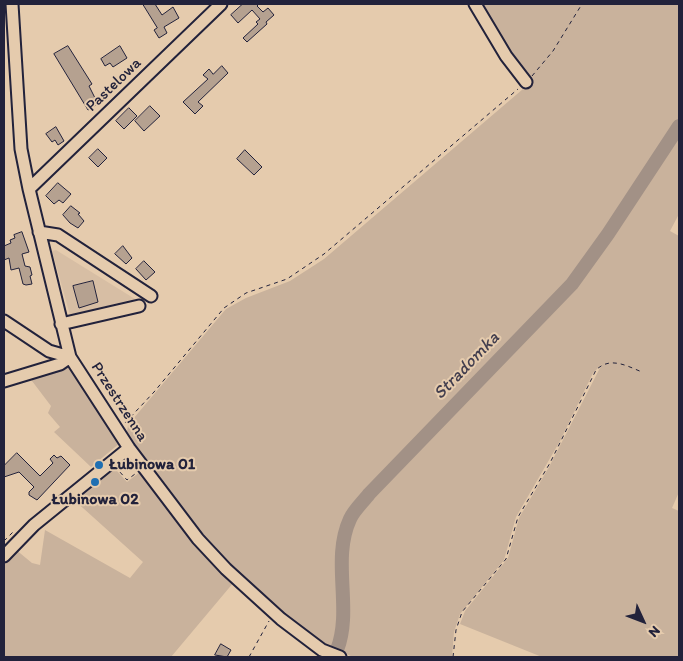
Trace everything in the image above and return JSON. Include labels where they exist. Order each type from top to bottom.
[{"type":"street","name":"Przestrzenna","points":[[12,4],[22,149],[29,189],[70,357],[129,448],[198,539],[226,570],[274,612],[322,650],[340,657]]},
{"type":"street","name":"Pastelowa","points":[[29,189],[221,4]]},
{"type":"street","points":[[475,4],[506,56],[526,82]]},
{"type":"street","points":[[39,232],[58,235],[151,296]]},
{"type":"street","points":[[61,324],[139,306]]},
{"type":"street","points":[[4,321],[49,351],[70,357]]},
{"type":"street","points":[[4,381],[60,364],[70,357]]},
{"type":"street","points":[[4,556],[34,525],[129,448]]},
{"type":"path","points":[[117,430],[154,392],[224,308],[246,293],[287,279],[324,254],[511,97],[553,51],[582,4]]},
{"type":"path","points":[[453,657],[456,630],[462,612],[506,559],[518,517],[550,463],[596,370],[604,364],[611,362],[642,372]]},
{"type":"path","points":[[124,466],[137,469],[143,466],[127,480],[119,471],[124,466]]},
{"type":"path","points":[[249,657],[274,612]]},
{"type":"shaded area","points":[[475,4],[679,4],[679,214],[670,231],[679,236],[679,492],[672,508],[679,511],[679,657],[542,657],[460,624],[465,611],[508,558],[519,518],[549,467],[602,364],[593,373],[560,441],[516,517],[504,560],[460,614],[454,632],[452,657],[353,657],[317,641],[269,602],[218,554],[163,486],[127,432],[128,425],[226,309],[246,298],[290,281],[324,259],[523,89],[525,82]]},
{"type":"shaded area","points":[[56,250],[135,299],[70,315],[52,251]]},
{"type":"shaded area","points":[[66,367],[71,369],[120,443],[91,467],[54,432],[60,427],[48,413],[51,406],[29,377]]},
{"type":"shaded area","points":[[124,458],[133,458],[139,464],[137,468],[124,466],[117,471],[127,482],[140,472],[144,473],[234,582],[171,657],[4,657],[4,562],[15,549],[32,563],[40,565],[45,530],[130,578],[143,562],[73,499]]},
{"type":"building","points":[[143,4],[155,4],[162,15],[173,7],[179,18],[164,27],[167,33],[159,38],[154,30],[157,28]]},
{"type":"building","points":[[243,4],[259,4],[257,6],[263,12],[268,8],[274,15],[247,42],[243,38],[258,24],[256,22],[260,19],[252,10],[238,23],[231,15]]},
{"type":"building","points":[[68,46],[92,84],[89,86],[98,104],[88,110],[54,54]]},
{"type":"building","points":[[120,46],[127,58],[113,67],[110,63],[105,66],[101,59]]},
{"type":"building","points":[[222,66],[228,73],[198,102],[203,106],[195,114],[183,102],[208,79],[203,75],[209,69],[213,74]]},
{"type":"building","points":[[150,106],[160,116],[144,131],[135,121]]},
{"type":"building","points":[[129,108],[137,116],[124,129],[116,121]]},
{"type":"building","points":[[56,127],[64,141],[58,145],[55,140],[52,142],[46,134]]},
{"type":"building","points":[[98,149],[107,158],[98,167],[89,158]]},
{"type":"building","points":[[245,150],[262,167],[254,175],[237,159]]},
{"type":"building","points":[[58,183],[71,194],[63,203],[59,200],[54,204],[46,196]]},
{"type":"building","points":[[71,206],[80,213],[78,214],[84,221],[78,228],[63,215]]},
{"type":"building","points":[[22,232],[29,252],[22,254],[25,266],[30,267],[32,275],[30,276],[32,284],[26,285],[23,284],[19,268],[11,270],[9,258],[4,260],[4,246],[11,243],[10,240],[15,238],[14,235]]},
{"type":"building","points":[[123,246],[132,258],[126,264],[115,254]]},
{"type":"building","points":[[144,261],[155,272],[146,280],[136,269]]},
{"type":"building","points":[[93,281],[98,302],[79,308],[73,286]]},
{"type":"building","points":[[17,453],[40,476],[53,463],[50,459],[54,455],[57,458],[61,456],[70,465],[37,500],[29,495],[29,492],[34,487],[19,472],[4,477],[4,466]]},
{"type":"building","points":[[221,644],[231,650],[227,657],[215,655]]},
{"type":"waterway","name":"Stradomka","points":[[337,650],[343,618],[342,551],[345,535],[354,512],[369,494],[572,284],[608,234],[679,126]]},
{"type":"place","name":"Łubinowa 01","points":[[99,465]]},
{"type":"place","name":"Łubinowa 02","points":[[95,482]]}]
